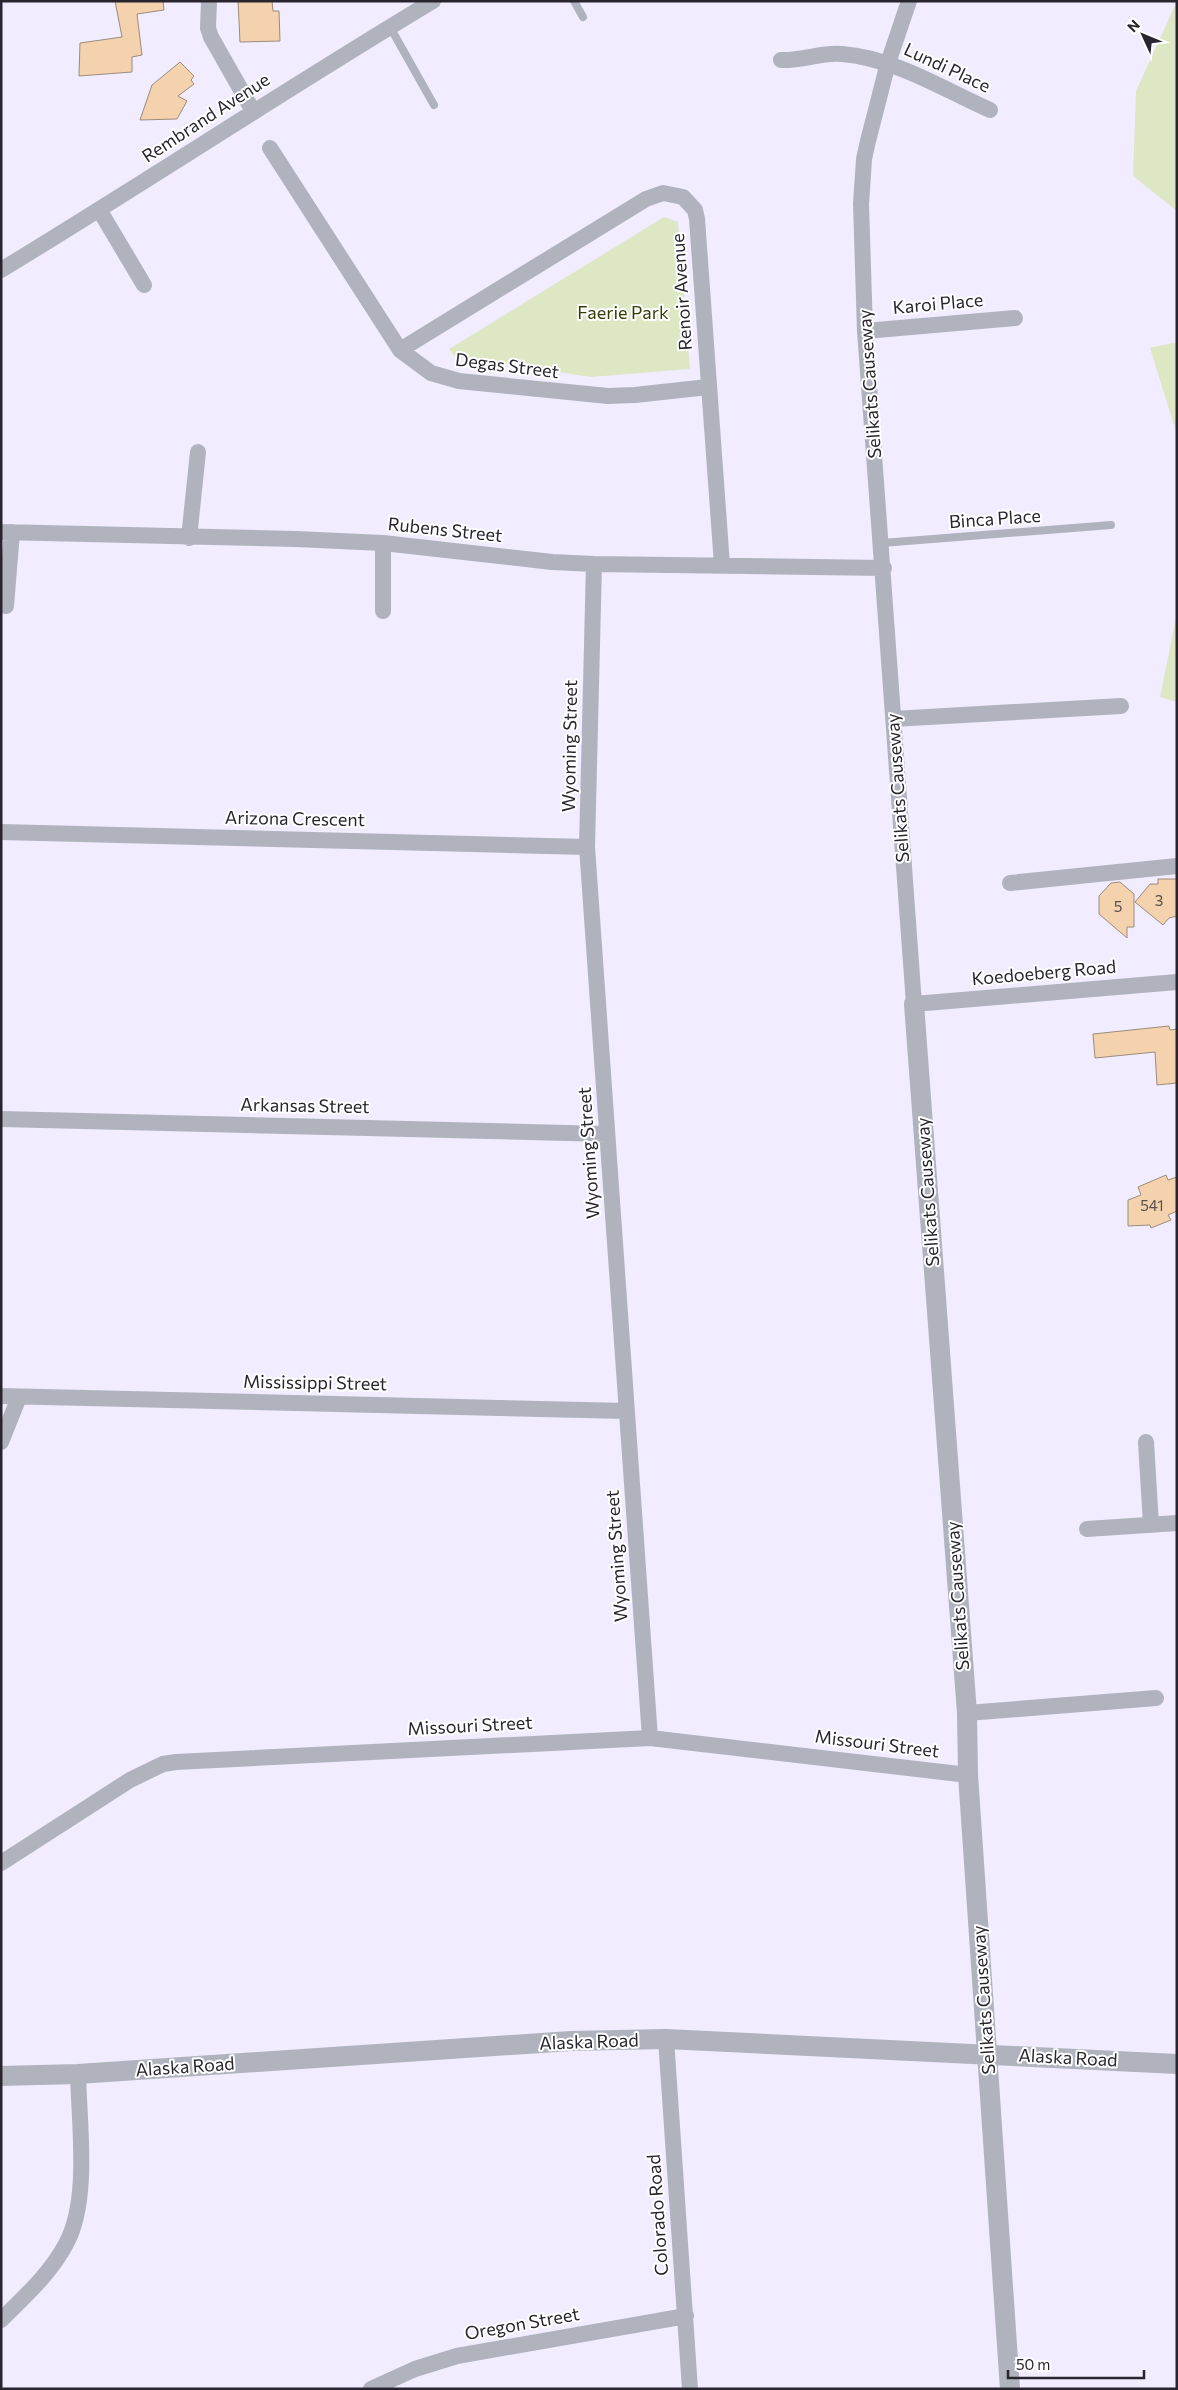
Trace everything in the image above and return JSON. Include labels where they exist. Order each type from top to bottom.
[{"type":"street","points":[[209,1],[208,28],[211,37],[253,111]]},
{"type":"street","name":"Rembrand Avenue","points":[[1,270],[100,210],[253,111],[433,1]]},
{"type":"street","name":"Selikats Causeway","points":[[909,1],[888,63],[868,141],[862,180],[865,331],[884,568],[893,720],[967,1713],[968,1775],[1010,2389]]},
{"type":"street","name":"Lundi Place","points":[[781,60],[801,60],[835,53],[888,63],[990,110]]},
{"type":"street","name":"Degas Street","points":[[270,148],[400,350],[431,373],[459,382],[608,396],[708,388]]},
{"type":"street","name":"Renoir Avenue","points":[[400,350],[624,211],[662,193],[683,197],[689,203],[697,219],[722,565]]},
{"type":"street","points":[[100,210],[144,285]]},
{"type":"street","name":"Karoi Place","points":[[865,331],[1015,318]]},
{"type":"street","points":[[189,538],[198,452]]},
{"type":"street","points":[[6,532],[6,606]]},
{"type":"street","name":"Rubens Street","points":[[6,532],[383,543],[552,562],[594,564],[884,568]]},
{"type":"street","points":[[383,543],[383,611]]},
{"type":"street","name":"Wyoming Street","points":[[594,564],[587,847],[650,1738]]},
{"type":"street","points":[[893,720],[1121,706]]},
{"type":"street","name":"Arizona Crescent","points":[[1,832],[587,847]]},
{"type":"street","points":[[1010,883],[1177,866]]},
{"type":"street","name":"Koedoeberg Road","points":[[914,1004],[1177,982]]},
{"type":"street","name":"Arkansas Street","points":[[1,1119],[607,1134]]},
{"type":"street","name":"Mississippi Street","points":[[1,1396],[627,1411]]},
{"type":"street","points":[[1,1442],[18,1397]]},
{"type":"street","points":[[1146,1442],[1150,1525]]},
{"type":"street","points":[[1087,1529],[1177,1523]]},
{"type":"street","points":[[967,1713],[1156,1698]]},
{"type":"street","name":"Missouri Street","points":[[1,1863],[130,1780],[163,1764],[176,1762],[650,1738],[968,1775]]},
{"type":"street","name":"Alaska Road","points":[[1,2076],[78,2074],[562,2042],[666,2039],[1177,2064]]},
{"type":"street","name":"Colorado Road","points":[[666,2039],[690,2389]]},
{"type":"street","points":[[1,2320],[40,2281],[61,2252],[72,2230],[79,2203],[81,2184],[78,2074]]},
{"type":"street","name":"Oregon Street","points":[[371,2389],[415,2369],[457,2356],[686,2316]]},
{"type":"lane","points":[[574,1],[583,16]]},
{"type":"lane","points":[[390,27],[434,105]]},
{"type":"lane","name":"Binca Place","points":[[882,543],[1111,525]]},
{"type":"green space","points":[[1177,1],[1177,211],[1133,176],[1136,91]]},
{"type":"green space","name":"Faerie Park","points":[[664,217],[678,222],[690,369],[591,377],[455,357],[449,349]]},
{"type":"green space","points":[[1177,342],[1177,435],[1150,348]]},
{"type":"green space","points":[[1177,613],[1177,702],[1160,697]]},
{"type":"building","points":[[115,1],[163,1],[164,10],[137,14],[142,55],[132,57],[132,72],[79,76],[80,43],[122,37]]},
{"type":"building","points":[[238,1],[272,1],[273,11],[279,11],[280,41],[240,42]]},
{"type":"building","points":[[180,62],[194,76],[191,80],[194,84],[178,96],[187,101],[177,119],[140,120],[152,85]]},
{"type":"building","points":[[1158,879],[1177,879],[1177,916],[1169,918],[1163,925],[1135,902],[1150,884],[1158,884]]},
{"type":"building","points":[[1120,882],[1134,894],[1134,927],[1127,927],[1127,938],[1099,914],[1099,896],[1111,883]]},
{"type":"building","points":[[1169,1026],[1170,1030],[1177,1029],[1177,1083],[1157,1085],[1155,1052],[1095,1058],[1093,1034]]},
{"type":"building","points":[[1166,1175],[1168,1180],[1177,1177],[1177,1211],[1168,1215],[1171,1220],[1151,1228],[1150,1225],[1128,1226],[1128,1200],[1141,1195],[1138,1187]]}]
